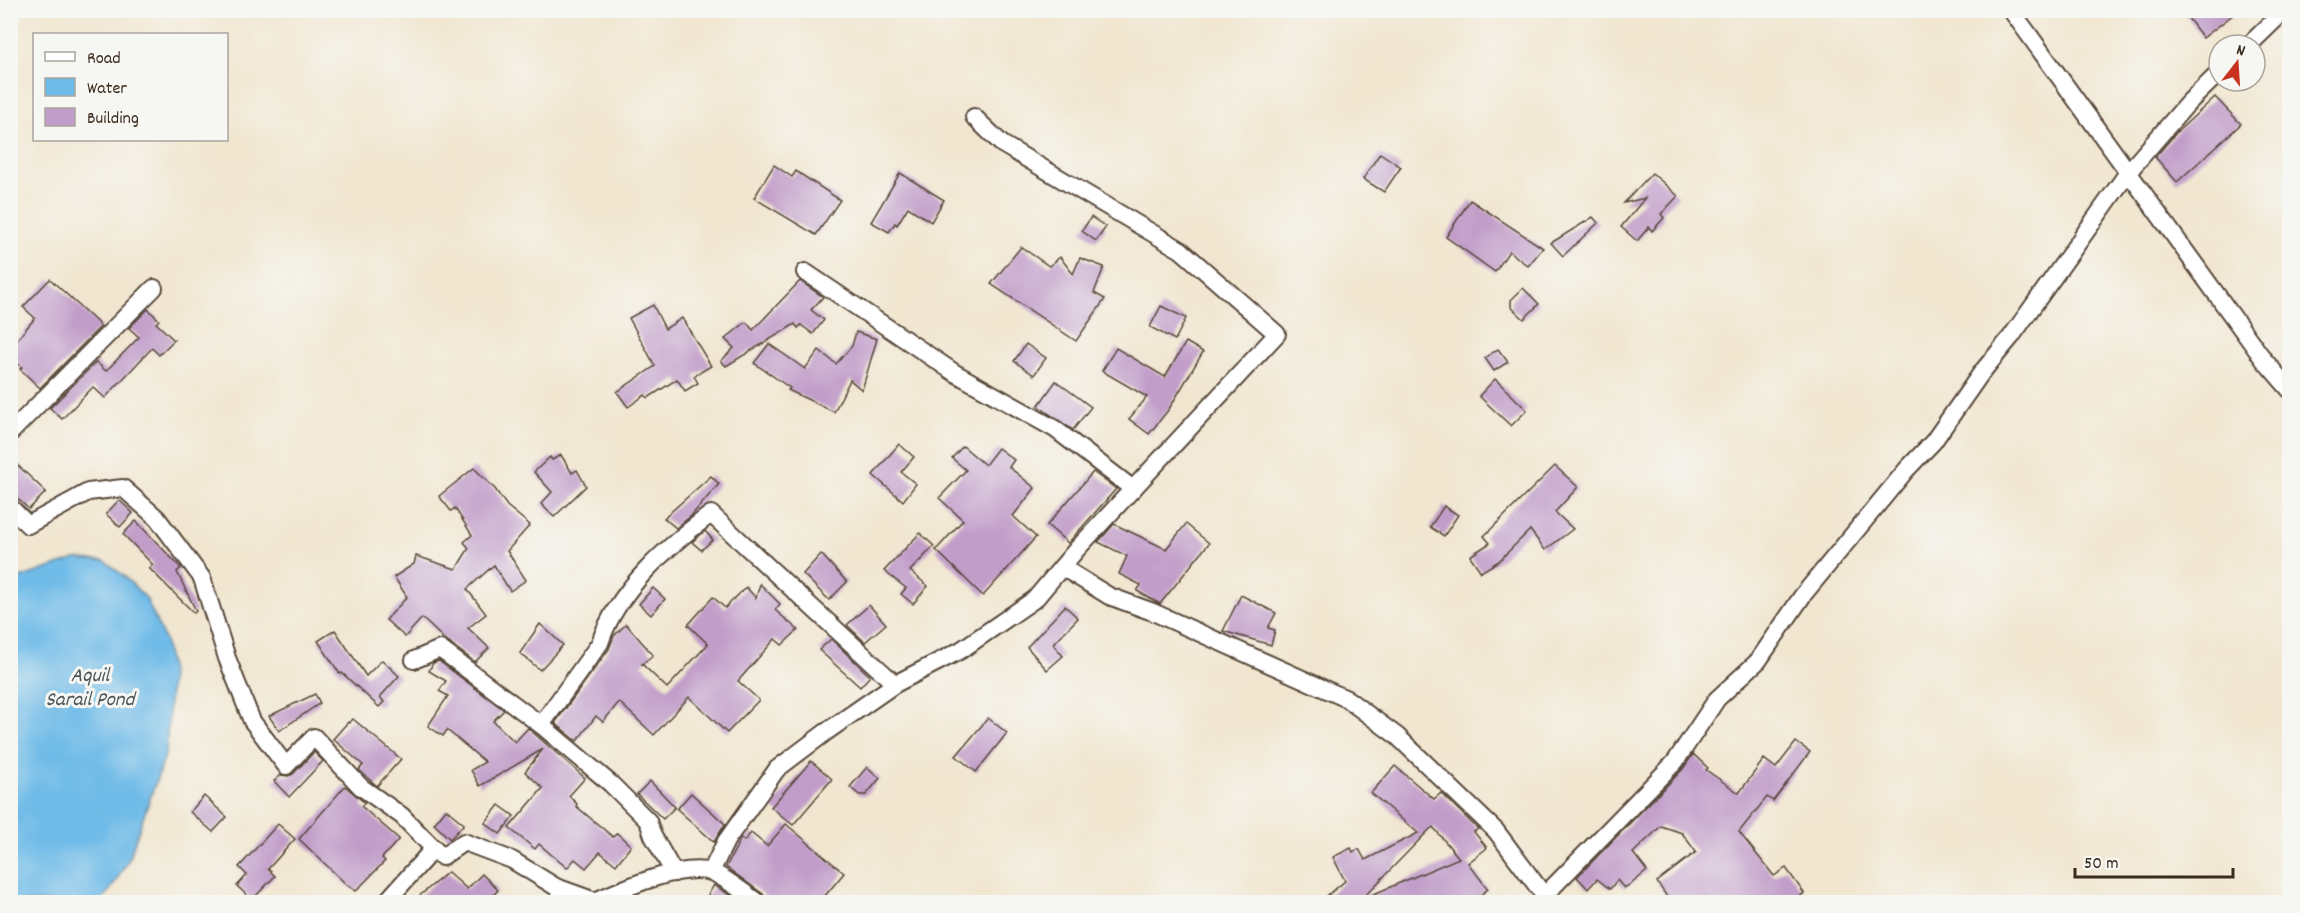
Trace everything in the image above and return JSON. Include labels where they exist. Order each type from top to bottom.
[{"type":"street","points":[[2011,10],[2264,360],[2289,390]]},
{"type":"street","points":[[2261,33],[2285,10]]},
{"type":"street","points":[[1062,567],[1109,596],[1153,612],[1347,699],[1397,736],[1496,831],[1547,899],[1675,762],[1717,699],[1758,661],[1803,596],[1907,469],[1934,442],[1982,372],[2011,337],[2129,171],[2188,102],[2207,85]]},
{"type":"street","points":[[711,872],[726,841],[777,769],[895,684],[961,650],[1035,599],[1277,333],[1181,250],[1002,144],[974,117]]},
{"type":"street","points":[[806,272],[955,373],[1055,429],[1133,489]]},
{"type":"street","points":[[10,433],[154,288]]},
{"type":"street","points":[[10,507],[28,525],[88,492],[123,488],[157,518],[202,578],[227,658],[252,721],[286,766],[314,737],[361,787],[402,816],[442,857],[464,842],[476,845],[512,860],[556,887],[596,902],[630,886],[674,873],[711,872],[749,895],[757,903]]},
{"type":"street","points":[[541,725],[600,643],[605,628],[637,581],[672,544],[711,514],[895,684]]},
{"type":"street","points":[[414,660],[440,649],[541,725],[611,784],[648,821],[653,836],[674,873]]},
{"type":"street","points":[[386,903],[434,848]]},
{"type":"water","name":"Aquil Sarail Pond","points":[[75,559],[105,561],[146,598],[165,641],[171,672],[166,753],[128,861],[100,902],[11,902],[11,581]]},
{"type":"building","points":[[2182,10],[2239,10],[2207,33],[2203,38]]},
{"type":"building","points":[[2215,97],[2241,124],[2177,182],[2155,157],[2177,132]]},
{"type":"building","points":[[1380,153],[1401,167],[1384,192],[1363,179]]},
{"type":"building","points":[[774,165],[792,177],[796,171],[840,200],[816,235],[754,198]]},
{"type":"building","points":[[900,173],[944,200],[931,222],[908,207],[897,225],[895,223],[889,232],[871,222]]},
{"type":"building","points":[[1652,173],[1678,196],[1661,214],[1664,218],[1652,231],[1649,227],[1637,241],[1621,227],[1645,198],[1624,203]]},
{"type":"building","points":[[1470,200],[1543,248],[1528,266],[1509,251],[1495,272],[1446,237]]},
{"type":"building","points":[[1091,217],[1106,227],[1096,241],[1082,231]]},
{"type":"building","points":[[1593,217],[1598,223],[1563,256],[1551,243]]},
{"type":"building","points":[[1021,247],[1049,266],[1060,257],[1073,274],[1080,258],[1104,267],[1094,293],[1105,299],[1076,341],[991,284]]},
{"type":"building","points":[[50,279],[101,326],[40,388],[10,356],[10,348],[35,318],[23,307]]},
{"type":"building","points":[[800,281],[823,297],[811,310],[824,320],[813,334],[801,325],[798,328],[795,324],[726,366],[721,361],[734,348],[725,339],[746,322],[753,330]]},
{"type":"building","points":[[1523,288],[1539,304],[1524,319],[1511,307],[1511,300]]},
{"type":"building","points":[[653,305],[665,329],[682,318],[711,366],[694,376],[698,383],[685,391],[677,379],[648,398],[645,395],[628,407],[617,392],[655,366],[629,318]]},
{"type":"building","points":[[1161,306],[1186,318],[1175,340],[1150,327]]},
{"type":"building","points":[[148,309],[159,320],[156,323],[174,340],[159,355],[152,348],[105,398],[93,387],[62,419],[50,408],[96,362],[106,371],[139,337],[129,328]]},
{"type":"building","points":[[856,332],[877,339],[862,390],[850,380],[834,412],[788,390],[790,388],[754,363],[769,344],[805,369],[819,350],[836,364],[852,346]]},
{"type":"building","points":[[1186,342],[1203,352],[1169,409],[1149,434],[1129,419],[1147,397],[1102,371],[1116,348],[1165,377]]},
{"type":"building","points":[[1026,344],[1046,358],[1034,375],[1014,361]]},
{"type":"building","points":[[1498,349],[1508,362],[1494,371],[1485,358]]},
{"type":"building","points":[[1495,379],[1527,410],[1511,426],[1479,396]]},
{"type":"building","points":[[1056,381],[1091,407],[1073,430],[1038,406]]},
{"type":"building","points":[[899,444],[914,457],[901,472],[916,484],[903,501],[873,475]]},
{"type":"building","points":[[963,446],[985,465],[998,448],[1014,460],[1009,467],[1035,488],[1013,516],[1036,537],[983,596],[936,550],[963,520],[939,498],[966,470],[952,458]]},
{"type":"building","points":[[561,455],[572,473],[577,470],[586,486],[554,517],[541,504],[552,492],[534,472],[550,457],[552,460]]},
{"type":"building","points":[[10,458],[46,492],[29,509],[10,492]]},
{"type":"building","points":[[1555,466],[1578,487],[1555,512],[1573,529],[1545,550],[1530,530],[1499,561],[1481,572],[1470,556],[1490,543],[1484,536]]},
{"type":"building","points":[[474,468],[495,489],[507,506],[530,525],[507,551],[526,580],[510,591],[494,565],[467,589],[486,614],[468,628],[489,648],[475,662],[444,639],[422,618],[405,637],[386,620],[407,597],[394,577],[414,564],[416,556],[456,569],[469,548],[464,542],[472,535],[455,508],[451,511],[439,496]]},
{"type":"building","points":[[1093,472],[1116,489],[1068,543],[1047,525]]},
{"type":"building","points":[[711,476],[719,484],[691,516],[676,528],[664,518]]},
{"type":"building","points":[[119,500],[133,513],[120,527],[106,514]]},
{"type":"building","points":[[1444,506],[1458,515],[1444,536],[1430,527]]},
{"type":"building","points":[[136,521],[181,568],[177,572],[196,611],[194,613],[149,568],[153,565],[123,534]]},
{"type":"building","points":[[1114,524],[1166,549],[1186,524],[1209,543],[1160,604],[1137,591],[1141,585],[1119,574],[1127,556],[1098,542]]},
{"type":"building","points":[[705,531],[713,540],[701,550],[692,542]]},
{"type":"building","points":[[920,533],[934,546],[910,571],[928,586],[913,604],[901,594],[906,588],[884,571]]},
{"type":"building","points":[[821,554],[847,582],[829,600],[803,574]]},
{"type":"building","points":[[760,584],[780,604],[775,610],[798,630],[782,645],[775,639],[738,681],[759,700],[727,733],[689,697],[654,735],[619,702],[603,722],[596,716],[577,741],[555,723],[609,649],[614,636],[626,624],[653,655],[642,664],[667,688],[708,644],[688,625],[713,597],[725,608],[746,587],[756,598]]},
{"type":"building","points":[[653,588],[665,599],[651,615],[639,604]]},
{"type":"building","points":[[1241,595],[1276,613],[1268,628],[1275,630],[1271,645],[1223,631]]},
{"type":"building","points":[[869,605],[886,624],[865,642],[847,625]]},
{"type":"building","points":[[1065,606],[1078,618],[1053,644],[1063,656],[1047,670],[1027,647]]},
{"type":"building","points":[[540,624],[563,645],[540,670],[520,653]]},
{"type":"building","points":[[335,630],[366,676],[382,660],[399,676],[380,697],[384,702],[379,707],[342,673],[340,674],[318,641]]},
{"type":"building","points":[[831,639],[870,676],[860,687],[819,650]]},
{"type":"building","points":[[439,661],[504,710],[493,721],[515,742],[528,728],[585,778],[569,796],[577,804],[576,806],[613,837],[617,833],[631,846],[616,865],[600,852],[586,868],[575,859],[567,868],[539,844],[535,849],[509,828],[543,788],[525,772],[543,749],[480,786],[471,770],[485,762],[447,730],[443,736],[428,726],[448,696],[439,691],[446,681],[429,671],[433,663]]},
{"type":"building","points":[[315,694],[320,703],[279,731],[269,716]]},
{"type":"building","points":[[988,718],[1007,733],[976,772],[956,756]]},
{"type":"building","points":[[353,719],[401,759],[377,786],[359,770],[363,765],[333,739]]},
{"type":"building","points":[[1796,742],[1810,752],[1773,801],[1767,797],[1739,832],[1774,876],[1786,868],[1804,893],[1792,903],[1671,903],[1657,882],[1696,852],[1682,833],[1661,826],[1633,853],[1647,871],[1631,884],[1624,888],[1617,880],[1610,889],[1597,879],[1588,889],[1577,877],[1683,769],[1693,754],[1708,768],[1706,770],[1739,793],[1764,759],[1776,768]]},
{"type":"building","points":[[314,752],[323,761],[289,797],[274,781],[281,775],[293,774]]},
{"type":"building","points":[[811,761],[832,779],[793,825],[771,807]]},
{"type":"building","points":[[1395,766],[1434,799],[1441,793],[1478,829],[1474,832],[1487,848],[1468,863],[1488,889],[1470,903],[1318,903],[1345,881],[1333,857],[1351,848],[1353,852],[1359,849],[1365,860],[1418,833],[1371,793]],"holes":[[[1433,827],[1459,858],[1362,899]]]},
{"type":"building","points":[[867,767],[880,778],[866,795],[859,795],[850,787]]},
{"type":"building","points":[[650,781],[675,807],[663,819],[637,794]]},
{"type":"building","points":[[345,786],[365,803],[361,806],[399,839],[382,858],[385,861],[356,891],[299,839]]},
{"type":"building","points":[[691,793],[725,824],[714,842],[677,809]]},
{"type":"building","points":[[204,796],[227,817],[213,832],[190,812]]},
{"type":"building","points":[[499,805],[514,816],[500,834],[485,823]]},
{"type":"building","points":[[446,809],[464,824],[450,839],[434,824]]},
{"type":"building","points":[[278,824],[295,839],[268,869],[275,876],[252,900],[237,886],[247,875],[239,867]]},
{"type":"building","points":[[786,824],[844,873],[819,903],[767,903],[763,894],[726,867],[741,838],[744,841],[751,833],[767,846]]},
{"type":"building","points":[[448,872],[467,889],[482,874],[498,890],[486,903],[411,903]]},
{"type":"building","points":[[714,885],[728,894],[740,903],[703,903]]}]
